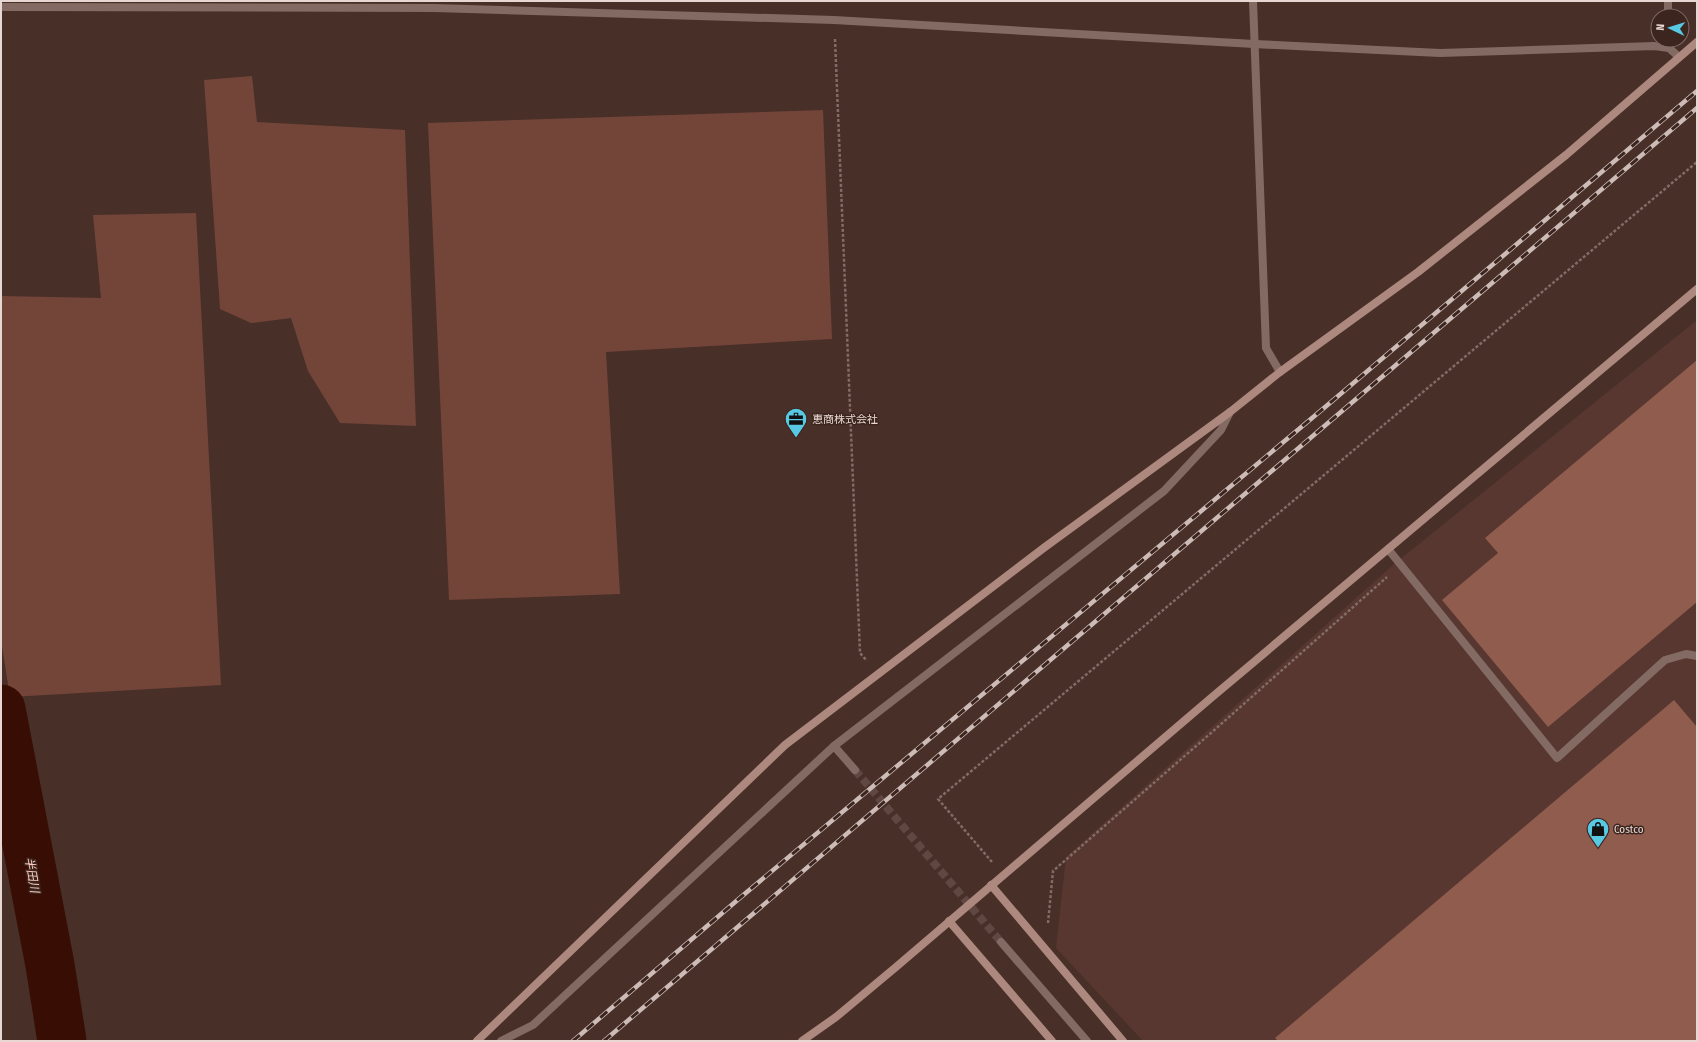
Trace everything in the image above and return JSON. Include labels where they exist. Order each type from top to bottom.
[{"type":"street","points":[[1253,1],[1266,348],[1280,372]]},
{"type":"street","points":[[1,7],[434,4],[834,20],[1440,53],[1650,46]]},
{"type":"street","points":[[477,1041],[785,745],[1051,542],[1230,412],[1280,372],[1418,272],[1566,155],[1697,42]]},
{"type":"street","points":[[1672,48],[1679,57]]},
{"type":"street","points":[[802,1041],[836,1017],[1002,875],[1697,289]]},
{"type":"street","points":[[501,1041],[533,1025],[834,746],[1164,491],[1221,430],[1230,412]]},
{"type":"street","points":[[1388,549],[1557,758],[1665,660],[1686,654],[1697,656]]},
{"type":"street","points":[[834,746],[855,770]]},
{"type":"street","points":[[991,885],[1123,1041]]},
{"type":"street","points":[[949,921],[1052,1041]]},
{"type":"street","points":[[1001,942],[1087,1041]]},
{"type":"path","points":[[834,20],[860,653],[878,674]]},
{"type":"path","points":[[1002,875],[938,799],[1697,162]]},
{"type":"path","points":[[1047,926],[1053,871],[1211,734],[1401,564]]},
{"type":"shaded area","points":[[252,76],[257,122],[405,130],[416,426],[340,423],[308,371],[291,318],[251,323],[220,309],[204,80]]},
{"type":"shaded area","points":[[823,110],[832,339],[606,352],[620,594],[449,600],[428,123]]},
{"type":"shaded area","points":[[196,213],[221,685],[10,697],[1,640],[1,296],[101,298],[93,215]]},
{"type":"shaded area","points":[[1697,320],[1697,1041],[1143,1041],[1056,948],[1066,857],[1394,564]]},
{"type":"building","points":[[1697,360],[1697,602],[1548,727],[1442,600],[1498,553],[1485,538]]},
{"type":"building","name":"Costco","points":[[1674,700],[1697,727],[1697,1041],[1278,1041],[1275,1038]]},
{"type":"waterway","name":"半田川","points":[[1,709],[50,965],[62,1041]]},
{"type":"tunnel","points":[[855,770],[1001,942]]},
{"type":"railway","points":[[573,1041],[741,897],[1324,408],[1697,91]]},
{"type":"railway","points":[[604,1041],[1697,108]]},
{"type":"place","name":"恵商株式会社","points":[[796,438]]},
{"type":"place","name":"Costco","points":[[1598,848]]}]
